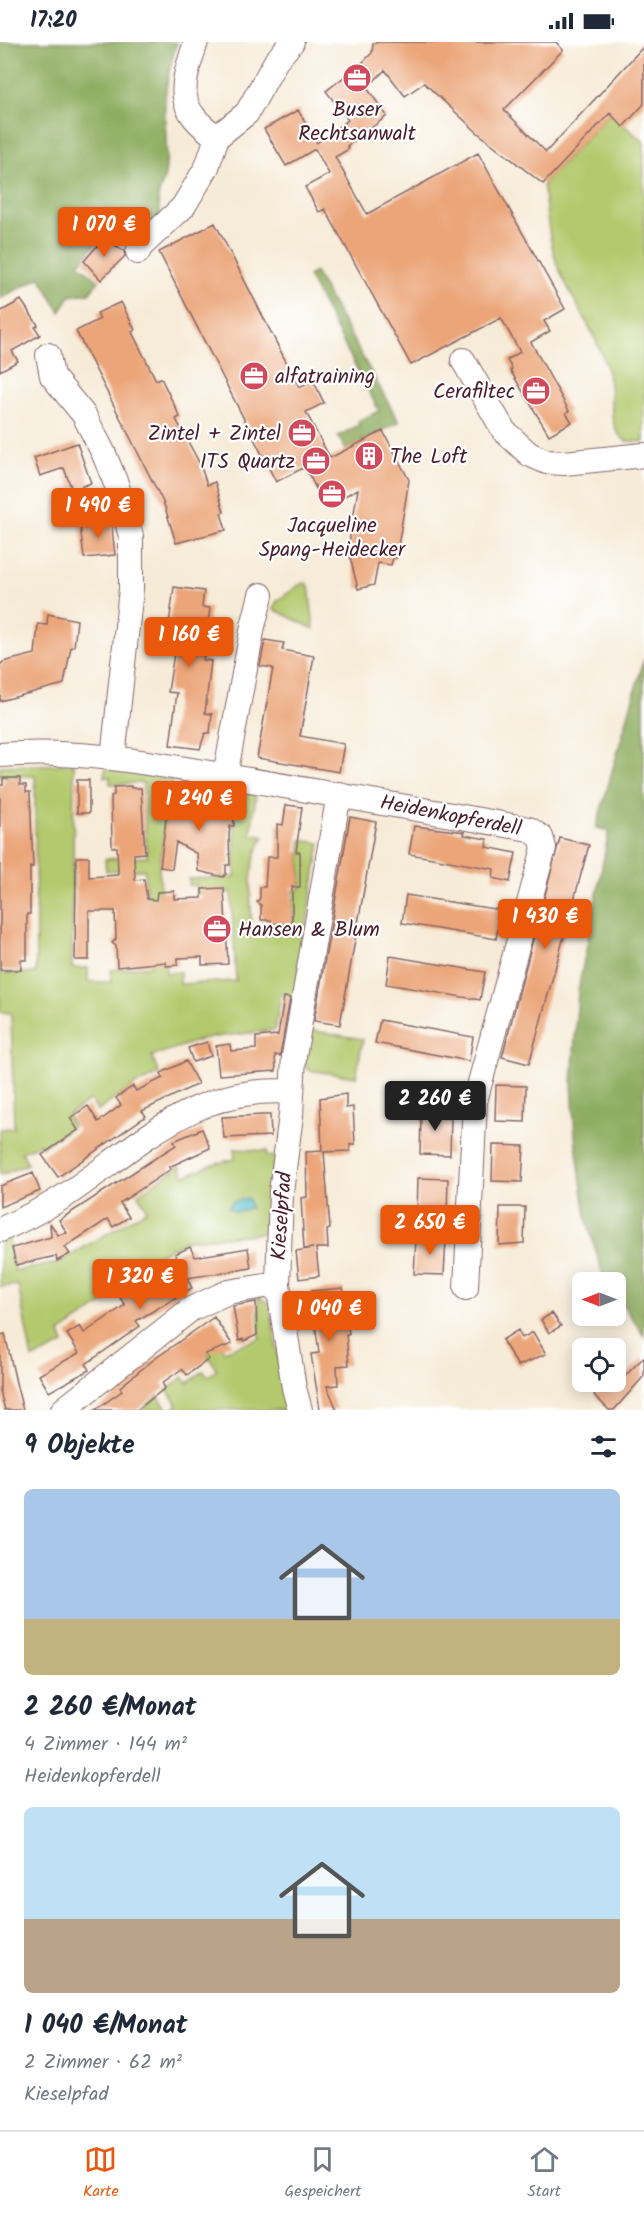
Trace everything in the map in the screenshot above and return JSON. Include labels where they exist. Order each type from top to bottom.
[{"type":"street","points":[[196,42],[182,89],[186,107],[195,120],[217,138]]},
{"type":"street","points":[[138,252],[140,247],[183,207],[207,167],[217,138],[247,113],[276,61],[291,42]]},
{"type":"street","points":[[48,355],[52,376],[84,415],[104,454],[117,486],[131,536],[131,589],[113,758]]},
{"type":"street","points":[[463,360],[499,424],[529,454],[547,462],[564,463],[644,455]]},
{"type":"street","points":[[225,776],[261,595]]},
{"type":"street","name":"Heidenkopferdell","points":[[0,755],[35,752],[113,758],[339,794],[529,829],[541,837],[544,848],[475,1101],[466,1288]]},
{"type":"street","points":[[0,1230],[68,1194],[175,1118],[199,1107],[250,1092],[292,1092],[294,1056],[339,794]]},
{"type":"street","name":"Kieselpfad","points":[[292,1092],[281,1192],[278,1284],[294,1388],[300,1410]]},
{"type":"street","points":[[443,1095],[475,1101]]},
{"type":"street","points":[[63,1410],[191,1309],[228,1292],[278,1284]]},
{"type":"green space","points":[[0,42],[177,42],[166,93],[165,175],[158,200],[161,216],[150,227],[146,222],[140,228],[123,210],[79,264],[99,281],[89,293],[70,296],[60,312],[40,277],[0,299]]},
{"type":"green space","points":[[610,113],[644,142],[644,442],[626,441],[616,429],[613,421],[609,378],[601,351],[558,267],[549,232],[543,184]]},
{"type":"green space","points":[[315,272],[399,422],[346,450],[338,436],[359,425],[358,421],[379,411],[308,276]]},
{"type":"green space","points":[[306,583],[309,586],[314,629],[273,609],[277,601]]},
{"type":"green space","points":[[644,659],[644,1336],[626,1309],[626,1272],[602,1272],[586,1217],[575,1137],[572,1083],[578,991],[609,831],[596,828]]},
{"type":"green space","points":[[74,764],[72,968],[88,968],[88,982],[111,982],[111,970],[151,966],[145,870],[106,871],[105,859],[147,857],[143,783],[110,784],[110,777],[104,777],[105,770],[110,767],[172,779],[159,867],[166,973],[180,972],[180,984],[236,981],[231,892],[197,894],[196,885],[189,886],[189,879],[235,877],[234,795],[205,796],[207,785],[256,794],[251,835],[264,836],[252,869],[251,927],[293,927],[294,890],[301,889],[301,840],[320,843],[295,996],[281,994],[275,1030],[206,1038],[152,1056],[159,1074],[133,1086],[98,1111],[90,1100],[67,1116],[73,1126],[42,1147],[40,1144],[22,1152],[28,1164],[0,1175],[0,1129],[14,1128],[11,1013],[0,1012],[0,973],[36,973],[35,776],[0,776],[0,766]]},
{"type":"green space","points":[[303,1029],[363,1039],[356,1077],[308,1070],[304,1061]]},
{"type":"green space","points":[[234,1149],[267,1151],[266,1156],[275,1157],[269,1233],[186,1240],[116,1278],[121,1291],[60,1333],[64,1344],[32,1359],[18,1285],[0,1287],[0,1240],[8,1237],[15,1271],[58,1263],[147,1210],[138,1194],[180,1166],[185,1176],[213,1164],[235,1159]]},
{"type":"green space","points":[[258,1297],[268,1302],[270,1306],[287,1410],[171,1410],[178,1405],[167,1390],[183,1377],[188,1383],[203,1371],[208,1376],[217,1370],[206,1352],[219,1343],[224,1351],[260,1338]]},
{"type":"green space","points":[[158,1396],[168,1410],[142,1410]]},
{"type":"water","points":[[248,1198],[251,1208],[235,1212],[228,1208],[232,1202]]},
{"type":"building","points":[[378,42],[556,42],[563,50],[504,110],[546,152],[644,46],[644,104],[623,127],[610,113],[543,184],[478,133],[424,83],[405,96],[385,70],[367,88],[387,116],[347,146],[349,149],[335,157],[367,214],[478,153],[565,309],[544,321],[550,331],[531,342],[569,411],[566,413],[572,422],[549,435],[510,370],[512,369],[507,360],[520,352],[501,318],[411,365],[325,209],[319,212],[305,187],[329,174],[315,149],[286,166],[264,129],[298,110],[317,143],[348,120],[326,91],[361,64],[372,53],[373,44]]},
{"type":"building","points":[[215,223],[299,387],[313,380],[324,403],[306,412],[330,458],[383,431],[409,480],[396,558],[393,558],[391,565],[378,563],[374,585],[358,589],[348,549],[358,489],[325,506],[305,467],[276,482],[159,252]]},
{"type":"building","points":[[104,238],[124,251],[125,256],[101,280],[84,261]]},
{"type":"building","points":[[21,300],[38,325],[35,327],[40,335],[12,351],[18,361],[0,371],[0,312]]},
{"type":"building","points":[[121,302],[135,330],[132,332],[156,380],[161,378],[180,417],[176,419],[200,464],[207,485],[215,482],[224,512],[221,513],[226,530],[176,543],[164,504],[76,331],[100,319],[97,313]]},
{"type":"building","points":[[77,443],[91,483],[72,490],[64,468],[40,476],[34,458]]},
{"type":"building","points":[[111,520],[115,555],[84,558],[80,524]]},
{"type":"building","points":[[174,587],[204,591],[202,607],[210,608],[203,660],[211,661],[205,713],[212,714],[210,733],[205,733],[200,749],[170,745],[177,693],[168,692],[176,640],[167,639]]},
{"type":"building","points":[[48,614],[77,620],[74,647],[71,647],[64,684],[0,701],[0,665],[3,662],[35,654],[38,624],[47,625]]},
{"type":"building","points":[[265,640],[284,643],[282,650],[314,656],[300,736],[344,744],[339,772],[257,758],[273,668],[260,666]]},
{"type":"building","points":[[3,778],[20,778],[20,785],[26,785],[26,792],[30,792],[33,867],[30,867],[27,960],[21,960],[21,970],[0,970],[0,785],[3,785]]},
{"type":"building","points":[[77,780],[89,780],[89,813],[77,813]]},
{"type":"building","points":[[131,786],[131,788],[141,788],[145,853],[134,854],[135,880],[144,879],[147,899],[156,900],[157,892],[174,891],[174,899],[202,898],[202,889],[224,888],[228,964],[202,965],[202,957],[178,958],[178,965],[166,966],[166,962],[117,967],[116,946],[112,943],[116,939],[115,911],[89,911],[89,960],[75,960],[76,857],[89,857],[89,877],[118,875],[117,847],[112,847],[111,796],[114,795],[114,787]]},
{"type":"building","points":[[169,795],[182,797],[182,800],[228,798],[228,804],[233,803],[234,826],[230,826],[229,836],[230,865],[226,865],[226,874],[223,877],[198,871],[197,854],[176,842],[172,869],[160,867]]},
{"type":"building","points":[[286,805],[302,807],[296,852],[300,852],[300,887],[292,887],[292,924],[271,924],[271,920],[261,920],[261,905],[257,902],[260,898],[260,887],[265,887],[267,857],[277,857],[277,824],[283,825]]},
{"type":"building","points":[[350,817],[376,822],[340,1025],[314,1021]]},
{"type":"building","points":[[414,826],[465,832],[464,835],[487,839],[486,847],[516,853],[510,882],[493,878],[494,869],[409,854]]},
{"type":"building","points":[[560,838],[589,845],[529,1064],[502,1057]]},
{"type":"building","points":[[406,895],[501,910],[496,939],[402,923]]},
{"type":"building","points":[[390,956],[485,972],[480,1000],[386,984]]},
{"type":"building","points":[[284,997],[290,998],[280,1056],[275,1055],[276,1071],[219,1075],[216,1046],[230,1044],[231,1051],[256,1049],[256,1037],[278,1035]]},
{"type":"building","points":[[380,1020],[473,1037],[469,1061],[375,1043]]},
{"type":"building","points":[[207,1042],[211,1056],[193,1062],[188,1048]]},
{"type":"building","points":[[186,1061],[198,1084],[142,1111],[146,1116],[58,1177],[42,1155],[78,1130],[70,1118],[88,1106],[98,1122],[121,1105],[116,1098],[133,1086],[136,1091],[163,1078],[161,1073]]},
{"type":"building","points":[[496,1085],[526,1086],[525,1122],[495,1121]]},
{"type":"building","points":[[346,1094],[346,1108],[353,1107],[355,1144],[350,1144],[350,1151],[324,1152],[330,1229],[327,1230],[328,1248],[316,1248],[319,1276],[299,1279],[296,1251],[313,1248],[304,1249],[301,1198],[307,1197],[306,1152],[322,1151],[320,1098]]},
{"type":"building","points":[[426,1102],[442,1109],[441,1118],[451,1118],[450,1155],[420,1154],[421,1117],[426,1117]]},
{"type":"building","points":[[270,1115],[271,1136],[224,1138],[222,1117]]},
{"type":"building","points":[[202,1129],[210,1148],[169,1167],[171,1169],[120,1203],[129,1217],[113,1227],[108,1219],[65,1247],[70,1254],[57,1261],[56,1256],[16,1265],[12,1248],[51,1237],[50,1223],[58,1235],[67,1233],[59,1220],[176,1145],[174,1141]]},
{"type":"building","points":[[493,1145],[524,1146],[522,1182],[492,1181]]},
{"type":"building","points":[[33,1173],[40,1191],[0,1207],[0,1186]]},
{"type":"building","points":[[418,1178],[448,1179],[447,1215],[417,1214]]},
{"type":"building","points":[[500,1207],[525,1207],[524,1243],[499,1245]]},
{"type":"building","points":[[416,1238],[446,1239],[444,1275],[414,1274]]},
{"type":"building","points":[[190,1247],[195,1257],[248,1248],[251,1268],[187,1278],[192,1288],[136,1321],[140,1326],[86,1364],[89,1370],[49,1392],[39,1375],[79,1353],[67,1334],[80,1326],[84,1333],[125,1305],[120,1298],[128,1292],[181,1266],[175,1254]]},
{"type":"building","points":[[343,1288],[349,1334],[346,1334],[349,1365],[337,1366],[338,1385],[327,1386],[337,1410],[320,1410],[311,1354],[319,1353],[311,1291]]},
{"type":"building","points":[[256,1302],[257,1335],[239,1341],[233,1306]]},
{"type":"building","points":[[552,1313],[561,1326],[549,1333],[541,1320]]},
{"type":"building","points":[[214,1317],[232,1344],[205,1354],[209,1359],[187,1375],[182,1369],[162,1383],[165,1388],[137,1410],[95,1410],[122,1391],[120,1387],[153,1360]]},
{"type":"building","points":[[518,1330],[522,1338],[533,1332],[546,1354],[518,1366],[502,1340]]},
{"type":"building","points":[[5,1334],[23,1410],[5,1410],[0,1391],[0,1335]]},
{"type":"building","points":[[644,1357],[644,1376],[614,1410],[609,1410],[594,1395],[597,1392],[626,1392],[626,1375]]},
{"type":"place","name":"Buser Rechtsanwalt","points":[[357,78]]},
{"type":"place","name":"alfatraining","points":[[254,376]]},
{"type":"place","name":"Cerafiltec","points":[[536,391]]},
{"type":"place","name":"Zintel + Zintel","points":[[302,433]]},
{"type":"place","name":"The Loft","points":[[369,456]]},
{"type":"place","name":"ITS Quartz","points":[[316,461]]},
{"type":"place","name":"Jacqueline Spang-Heidecker","points":[[332,494]]},
{"type":"place","name":"Hansen & Blum","points":[[217,929]]}]
